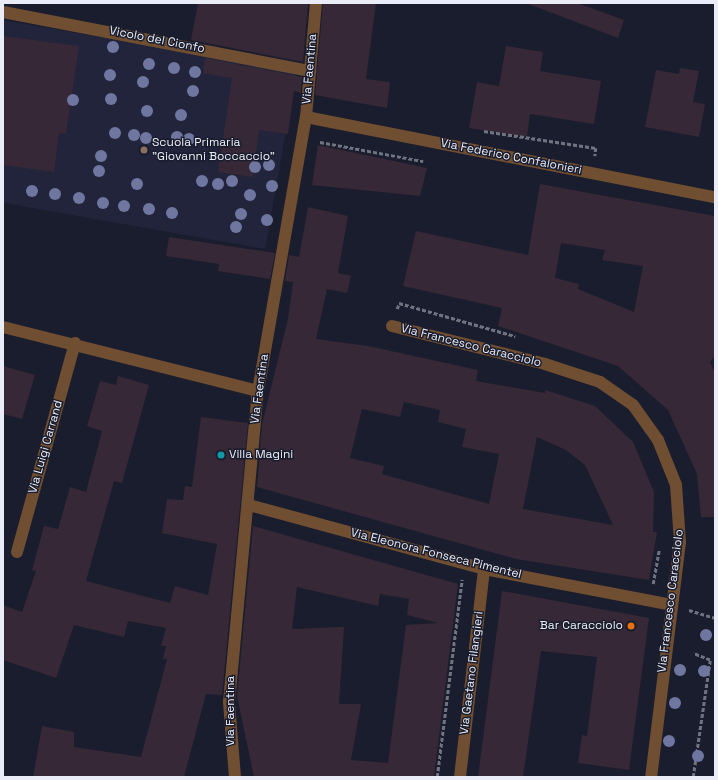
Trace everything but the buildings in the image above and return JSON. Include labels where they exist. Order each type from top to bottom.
[{"type":"street","name":"Via Faentina","points":[[235,777],[229,702],[249,505],[258,390],[306,117],[316,3]]},
{"type":"street","name":"Vicolo del Cionfo","points":[[3,12],[310,71]]},
{"type":"street","name":"Via Federico Confalonieri","points":[[306,117],[715,197]]},
{"type":"street","name":"Via Francesco Caracciolo","points":[[392,326],[572,372],[600,382],[633,405],[658,440],[676,485],[680,542],[651,777]]},
{"type":"street","points":[[3,327],[75,343],[258,390]]},
{"type":"street","name":"Via Luigi Carrand","points":[[16,552],[75,343]]},
{"type":"street","name":"Via Eleonora Fonseca Pimentel","points":[[249,505],[484,569],[672,605]]},
{"type":"street","name":"Via Gaetano Filangieri","points":[[460,777],[484,569]]},
{"type":"path","points":[[314,141],[431,162]]},
{"type":"path","points":[[392,326],[399,303],[517,337]]},
{"type":"path","points":[[653,585],[660,542]]},
{"type":"path","points":[[437,777],[462,580]]},
{"type":"path","points":[[672,605],[715,618]]},
{"type":"path","points":[[693,653],[710,660],[693,777]]},
{"type":"shaded area","name":"Scuola Primaria \"Giovanni Boccaccio\"","points":[[3,20],[296,72],[265,249],[3,203]]},
{"type":"place","name":"Scuola Primaria \"Giovanni Boccaccio\"","points":[[144,150]]},
{"type":"place","name":"Villa Magini","points":[[221,455]]},
{"type":"place","name":"Bar Caracciolo","points":[[631,626]]}]
